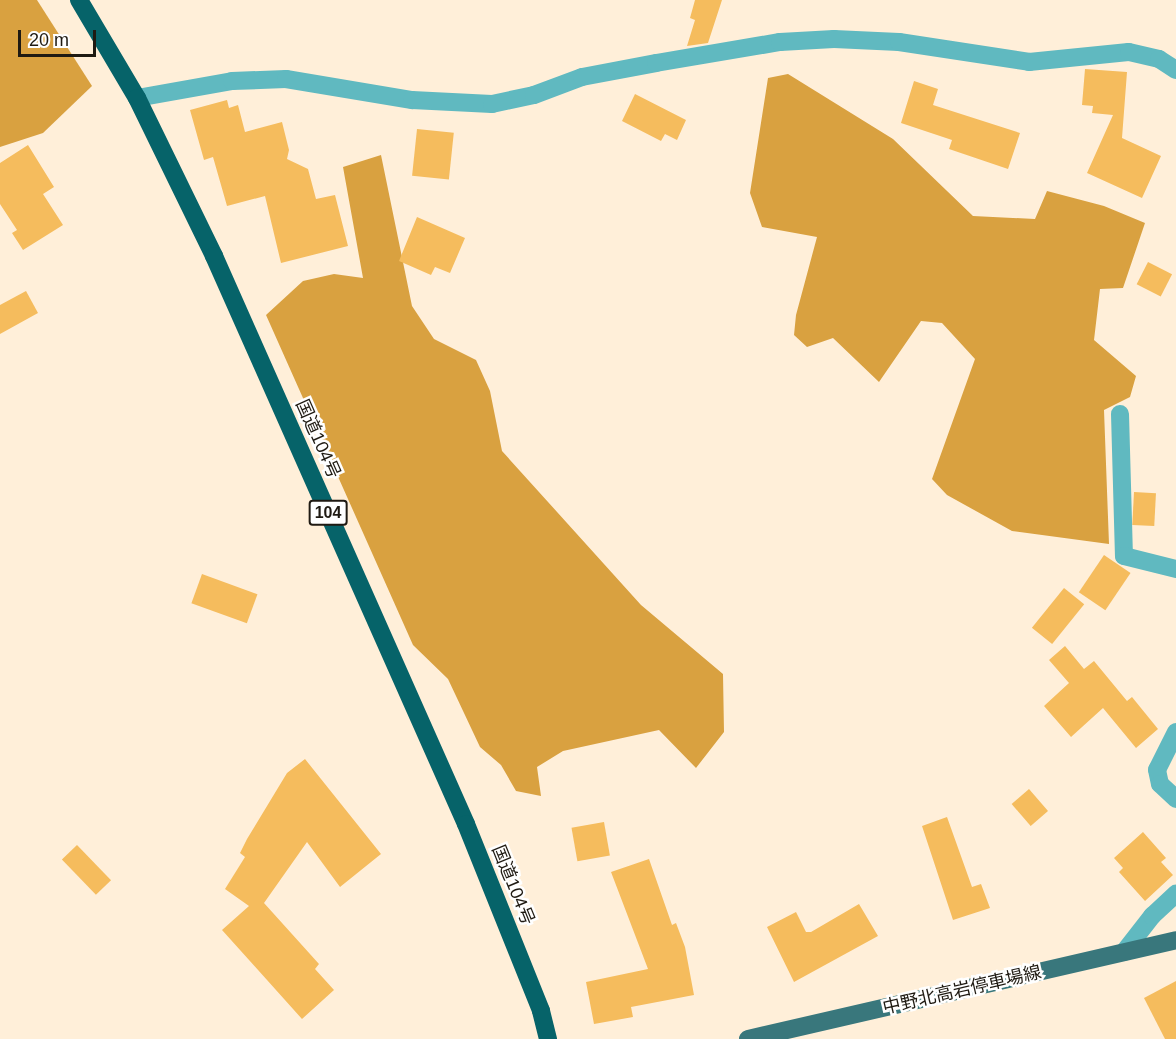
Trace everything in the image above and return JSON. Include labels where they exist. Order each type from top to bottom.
[{"type":"highway","name":"国道104号","points":[[79,0],[137,98],[214,256],[461,813],[542,1011],[548,1039]]},
{"type":"main road","name":"中野北高岩停車場線","points":[[748,1039],[1176,940]]},
{"type":"street","points":[[137,98],[232,81],[286,79],[412,100],[492,104],[534,95],[582,77],[780,42],[834,39],[899,42],[1029,62],[1129,52],[1159,59],[1176,70]]},
{"type":"street","points":[[1119,414],[1124,556],[1176,569]]},
{"type":"street","points":[[1176,732],[1157,770],[1160,784],[1176,799]]},
{"type":"street","points":[[1124,952],[1152,916],[1176,894]]},
{"type":"shaded area","points":[[0,0],[37,0],[92,86],[43,133],[0,147]]},
{"type":"shaded area","points":[[788,74],[893,139],[973,216],[1035,219],[1047,191],[1104,206],[1145,223],[1123,288],[1100,289],[1094,340],[1136,376],[1130,397],[1104,410],[1109,544],[1012,531],[947,495],[932,479],[975,359],[942,323],[921,321],[879,382],[833,338],[807,347],[794,335],[796,315],[817,237],[762,227],[750,193],[768,78]]},
{"type":"shaded area","points":[[381,155],[412,306],[434,339],[476,360],[490,391],[502,451],[641,605],[723,674],[724,732],[696,768],[659,730],[563,751],[537,767],[541,796],[516,791],[501,765],[480,747],[448,679],[413,645],[266,315],[303,281],[334,274],[363,278],[343,167]]},
{"type":"building","points":[[695,0],[722,0],[708,43],[687,46],[695,20],[690,18]]},
{"type":"building","points":[[1085,69],[1127,72],[1122,138],[1161,156],[1142,198],[1087,173],[1113,115],[1092,113],[1093,106],[1082,105]]},
{"type":"building","points":[[914,81],[938,89],[933,105],[1020,133],[1008,169],[949,149],[952,140],[901,123]]},
{"type":"building","points":[[635,94],[686,120],[677,140],[665,134],[661,141],[622,121]]},
{"type":"building","points":[[227,100],[229,108],[238,105],[245,132],[282,122],[289,150],[287,159],[308,169],[316,199],[335,195],[348,246],[281,263],[265,196],[227,206],[213,157],[204,160],[190,110]]},
{"type":"building","points":[[417,129],[454,133],[449,180],[412,176]]},
{"type":"building","points":[[28,145],[54,187],[43,194],[63,225],[23,250],[12,233],[17,230],[0,204],[0,163]]},
{"type":"building","points":[[417,217],[465,238],[450,273],[435,267],[431,275],[399,261]]},
{"type":"building","points":[[1148,262],[1172,274],[1161,297],[1137,284]]},
{"type":"building","points":[[26,291],[38,313],[0,334],[0,305]]},
{"type":"building","points":[[1134,492],[1156,493],[1154,526],[1132,525]]},
{"type":"building","points":[[1104,555],[1131,573],[1105,610],[1079,592]]},
{"type":"building","points":[[202,574],[257,594],[247,623],[191,603]]},
{"type":"building","points":[[1064,588],[1084,604],[1052,644],[1032,628]]},
{"type":"building","points":[[1065,646],[1084,669],[1094,661],[1127,701],[1132,697],[1158,729],[1136,748],[1103,708],[1071,737],[1044,706],[1069,683],[1049,660]]},
{"type":"building","points":[[305,759],[381,854],[340,887],[307,842],[264,903],[319,964],[315,969],[334,990],[302,1019],[222,930],[249,906],[225,889],[245,857],[240,853],[287,773]]},
{"type":"building","points":[[1029,789],[1048,811],[1031,826],[1012,804]]},
{"type":"building","points":[[947,817],[972,887],[981,884],[990,908],[953,920],[922,826]]},
{"type":"building","points":[[604,822],[610,855],[577,861],[572,828]]},
{"type":"building","points":[[1143,832],[1166,858],[1161,862],[1173,875],[1145,901],[1119,872],[1123,868],[1114,858]]},
{"type":"building","points":[[77,845],[111,880],[96,895],[62,860]]},
{"type":"building","points":[[649,859],[672,925],[676,923],[685,947],[694,995],[631,1007],[633,1017],[594,1024],[586,982],[648,969],[611,872]]},
{"type":"building","points":[[859,904],[878,936],[794,982],[767,927],[796,912],[806,932],[811,932]]},
{"type":"building","points":[[1176,981],[1176,1039],[1165,1039],[1144,998]]}]
